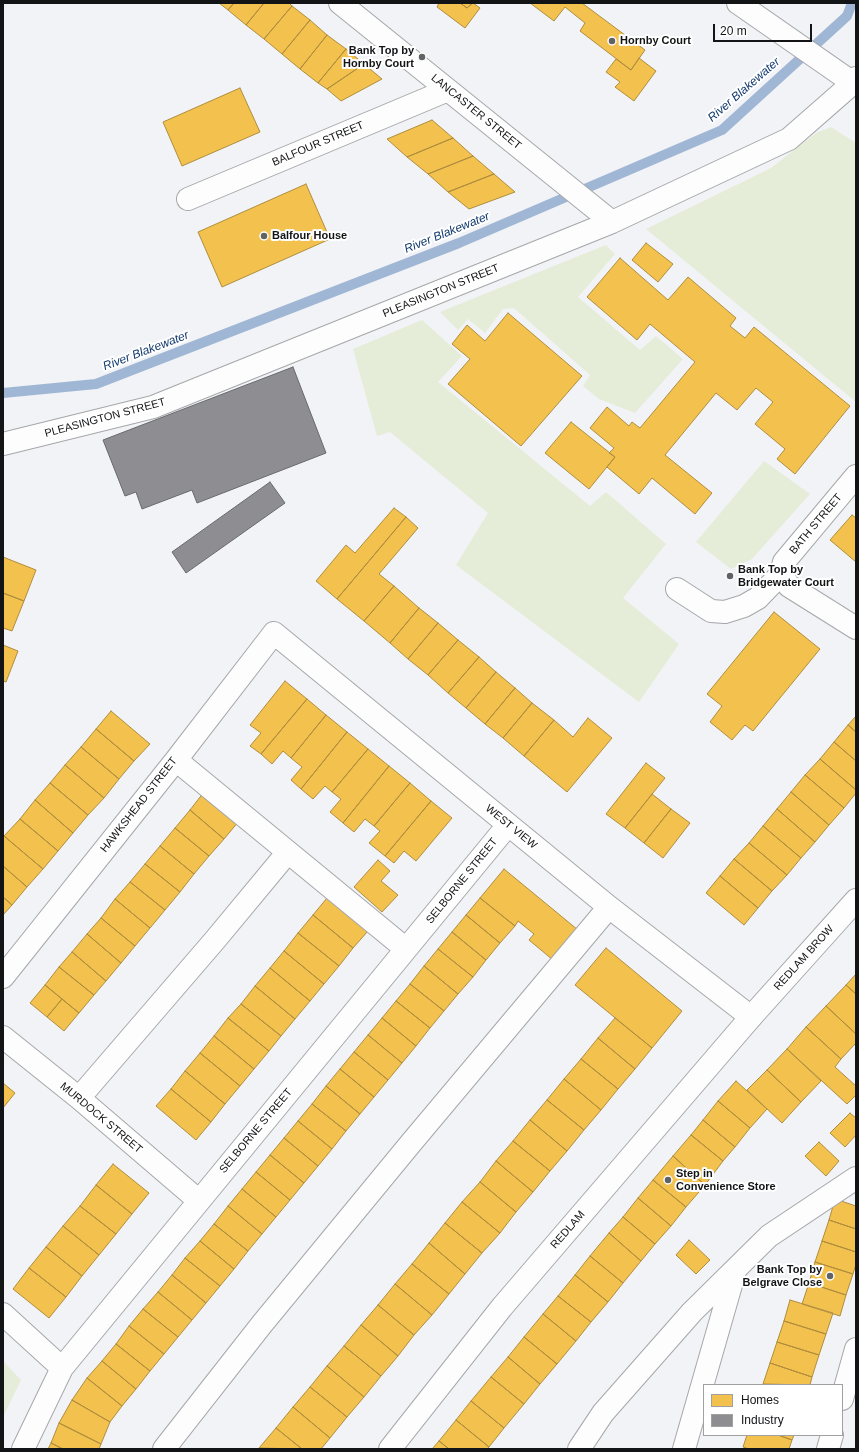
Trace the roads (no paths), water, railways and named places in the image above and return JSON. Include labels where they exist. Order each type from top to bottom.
[{"type":"street","name":"LANCASTER STREET","points":[[340,3],[612,222]]},
{"type":"street","points":[[738,3],[855,82]]},
{"type":"street","name":"PLEASINGTON STREET","points":[[3,444],[153,407],[612,222],[789,139],[855,82]]},
{"type":"street","name":"BALFOUR STREET","points":[[188,199],[448,90]]},
{"type":"street","name":"BATH STREET","points":[[677,589],[711,611],[725,612],[744,606],[758,598],[781,574],[784,562],[856,476]]},
{"type":"street","points":[[781,574],[789,586],[856,628]]},
{"type":"street","name":"HAWKSHEAD STREET","points":[[3,977],[176,760],[274,633]]},
{"type":"street","name":"WEST VIEW","points":[[274,633],[609,907],[751,1017]]},
{"type":"street","points":[[176,760],[406,949]]},
{"type":"street","name":"SELBORNE STREET","points":[[23,1449],[62,1368],[198,1200],[508,825]]},
{"type":"street","points":[[79,1098],[215,940],[288,852]]},
{"type":"street","name":"REDLAM BROW","points":[[751,1017],[856,900]]},
{"type":"street","points":[[164,1449],[262,1324],[411,1143],[609,907]]},
{"type":"street","name":"REDLAM","points":[[390,1449],[502,1307],[751,1017]]},
{"type":"street","name":"MURDOCK STREET","points":[[3,1036],[79,1098],[198,1200]]},
{"type":"street","points":[[579,1449],[608,1407],[692,1312],[769,1236],[856,1178]]},
{"type":"street","points":[[684,1449],[735,1270]]},
{"type":"street","points":[[3,1314],[62,1368]]},
{"type":"street","points":[[843,1396],[854,1362]]},
{"type":"street","points":[[828,1449],[832,1436]]},
{"type":"waterway","name":"River Blakewater","points":[[3,393],[96,384],[459,243],[722,130],[847,16],[852,3]]},
{"type":"place","name":"Hornby Court","points":[[612,41]]},
{"type":"place","name":"Bank Top by Hornby Court","points":[[422,57]]},
{"type":"place","name":"Balfour House","points":[[264,236]]},
{"type":"place","name":"Bank Top by Bridgewater Court","points":[[730,576]]},
{"type":"place","name":"Step in Convenience Store","points":[[668,1180]]},
{"type":"place","name":"Bank Top by Belgrave Close","points":[[830,1276]]}]
